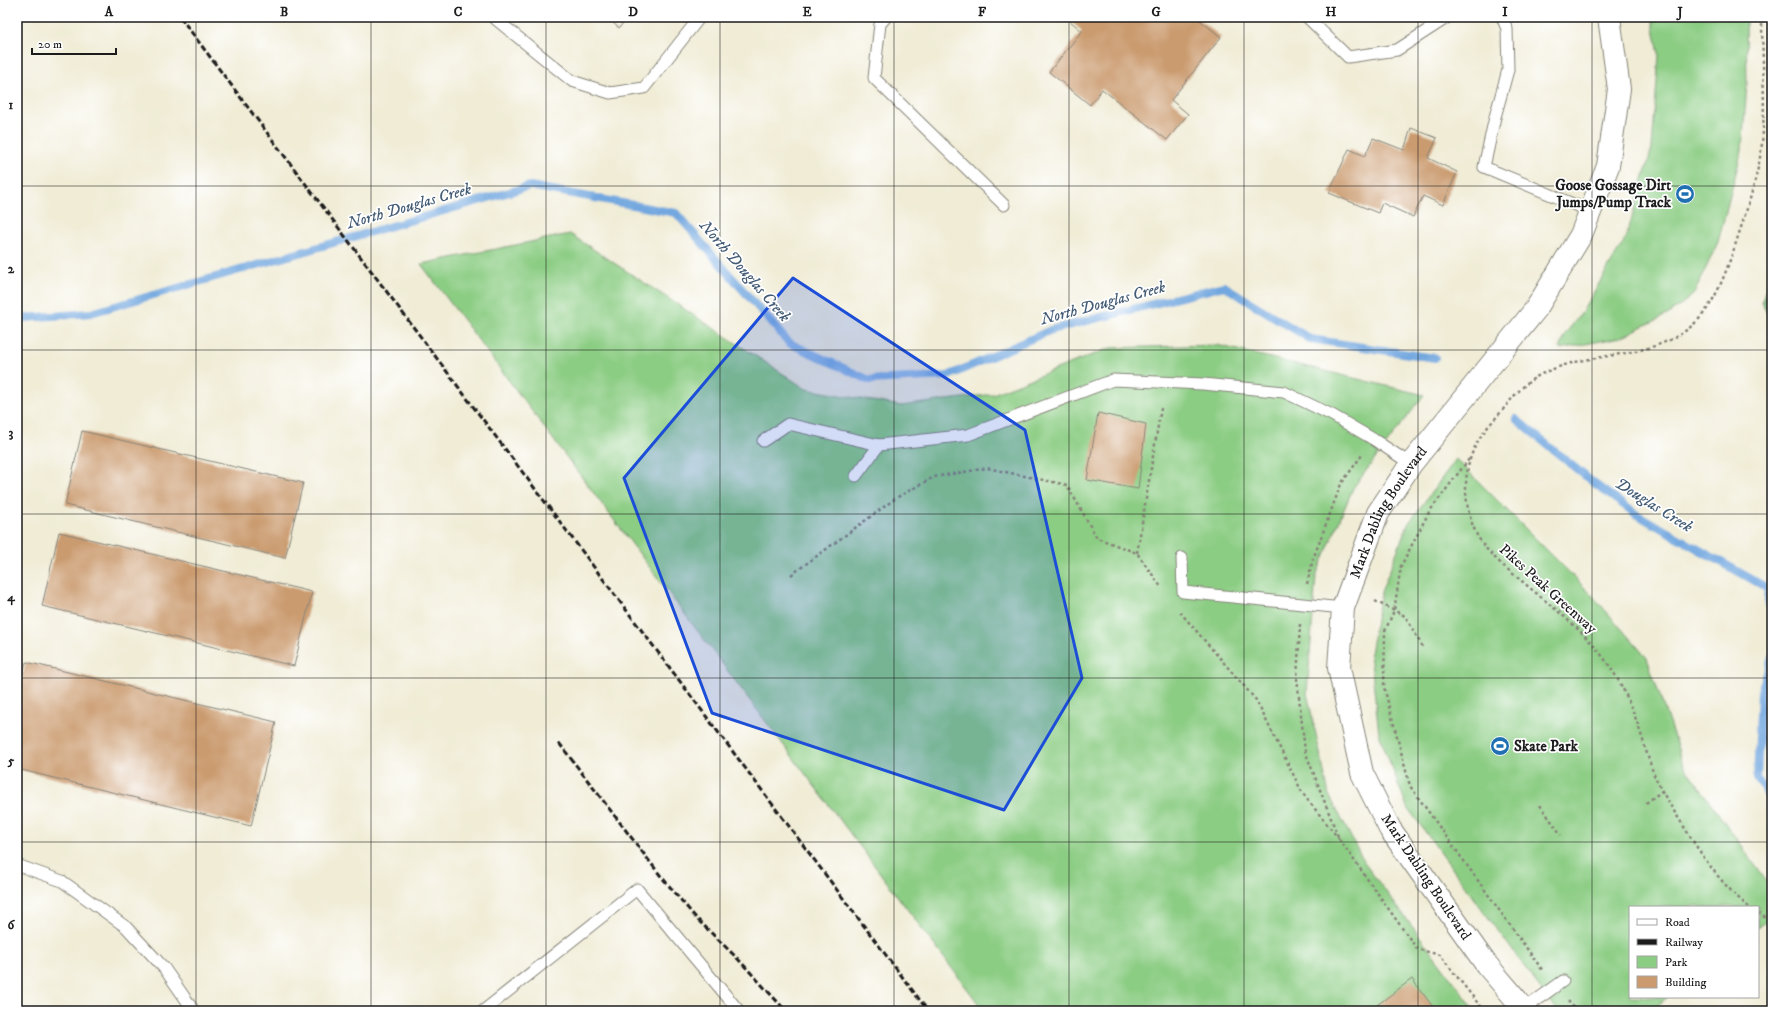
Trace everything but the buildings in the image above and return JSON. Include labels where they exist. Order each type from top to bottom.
[{"type":"street","name":"Mark Dabling Boulevard","points":[[1525,1010],[1486,964],[1390,829],[1362,773],[1340,668],[1343,608],[1378,513],[1411,464],[1536,309],[1580,235],[1608,166],[1619,89],[1609,17]]},
{"type":"lane","points":[[493,17],[572,81],[610,93],[644,88],[700,17]]},
{"type":"lane","points":[[886,17],[880,24],[874,78],[1004,205]]},
{"type":"lane","points":[[1307,17],[1348,57],[1397,50],[1448,17]]},
{"type":"lane","points":[[1502,17],[1507,28],[1508,70],[1495,117],[1484,167],[1590,211]]},
{"type":"lane","points":[[763,441],[788,424],[879,445],[968,435],[1112,380],[1203,384],[1284,392],[1332,415],[1373,439],[1411,464]]},
{"type":"lane","points":[[856,476],[879,445]]},
{"type":"lane","points":[[1182,558],[1184,592],[1343,608]]},
{"type":"lane","points":[[17,865],[62,881],[126,927],[164,968],[194,1011]]},
{"type":"lane","points":[[483,1011],[637,889],[739,1011]]},
{"type":"lane","points":[[1525,1010],[1559,984]]},
{"type":"path","name":"Pikes Peak Greenway","points":[[1748,906],[1731,892],[1713,871],[1662,791],[1656,778],[1632,708],[1606,661],[1578,629],[1501,564],[1476,534],[1467,503],[1466,486],[1470,458],[1475,446],[1483,433],[1527,382],[1559,366],[1645,350],[1664,344],[1698,320],[1718,291],[1756,175],[1762,142],[1762,17]]},
{"type":"path","points":[[1137,553],[1161,408]]},
{"type":"path","points":[[1470,458],[1429,512],[1401,566],[1394,612],[1384,631],[1384,687],[1410,786],[1559,984],[1577,1011]]},
{"type":"path","points":[[791,575],[896,498],[934,477],[987,468],[1067,485],[1097,538],[1137,553],[1163,589]]},
{"type":"path","points":[[1375,600],[1394,612],[1405,616],[1424,649]]},
{"type":"path","points":[[1176,607],[1256,700],[1304,794],[1339,839]]},
{"type":"path","points":[[1646,803],[1662,791]]},
{"type":"path","points":[[1540,805],[1561,835]]},
{"type":"path","points":[[1759,914],[1772,922]]},
{"type":"highlighted area","points":[[793,278],[1025,430],[1082,678],[1004,810],[712,713],[624,478]]},
{"type":"green space","name":"Goose Gossage Dirt Jumps/Pump Track","points":[[1652,17],[1746,17],[1747,84],[1742,150],[1718,242],[1694,294],[1669,314],[1621,337],[1560,349],[1565,334],[1582,312],[1626,238],[1652,148],[1659,54]]},
{"type":"green space","points":[[570,234],[806,389],[901,406],[993,394],[1110,348],[1217,345],[1424,395],[1353,488],[1316,576],[1307,693],[1329,795],[1365,864],[1476,1011],[984,1011],[421,264]]},
{"type":"green space","points":[[1772,270],[1772,320],[1761,303]]},
{"type":"green space","points":[[1456,459],[1591,594],[1647,658],[1683,764],[1772,889],[1772,917],[1759,927],[1759,906],[1629,906],[1629,998],[1667,998],[1650,1011],[1557,1011],[1407,807],[1379,734],[1370,653],[1381,592],[1408,524]]},
{"type":"waterway","name":"North Douglas Creek","points":[[17,320],[24,318],[91,313],[530,186],[676,213],[789,343],[869,380],[948,376],[1051,330],[1224,286],[1310,339],[1435,358]]},
{"type":"waterway","name":"Douglas Creek","points":[[1516,419],[1596,485],[1636,514],[1769,589],[1768,604],[1772,610]]},
{"type":"waterway","points":[[1772,657],[1761,692],[1757,779],[1772,801]]},
{"type":"railway","points":[[180,17],[928,1011]]},
{"type":"railway","points":[[559,743],[660,875],[696,918],[738,959],[786,1011]]},
{"type":"place","name":"Goose Gossage Dirt Jumps/Pump Track","points":[[1685,194]]},
{"type":"place","name":"Skate Park","points":[[1500,746]]}]
